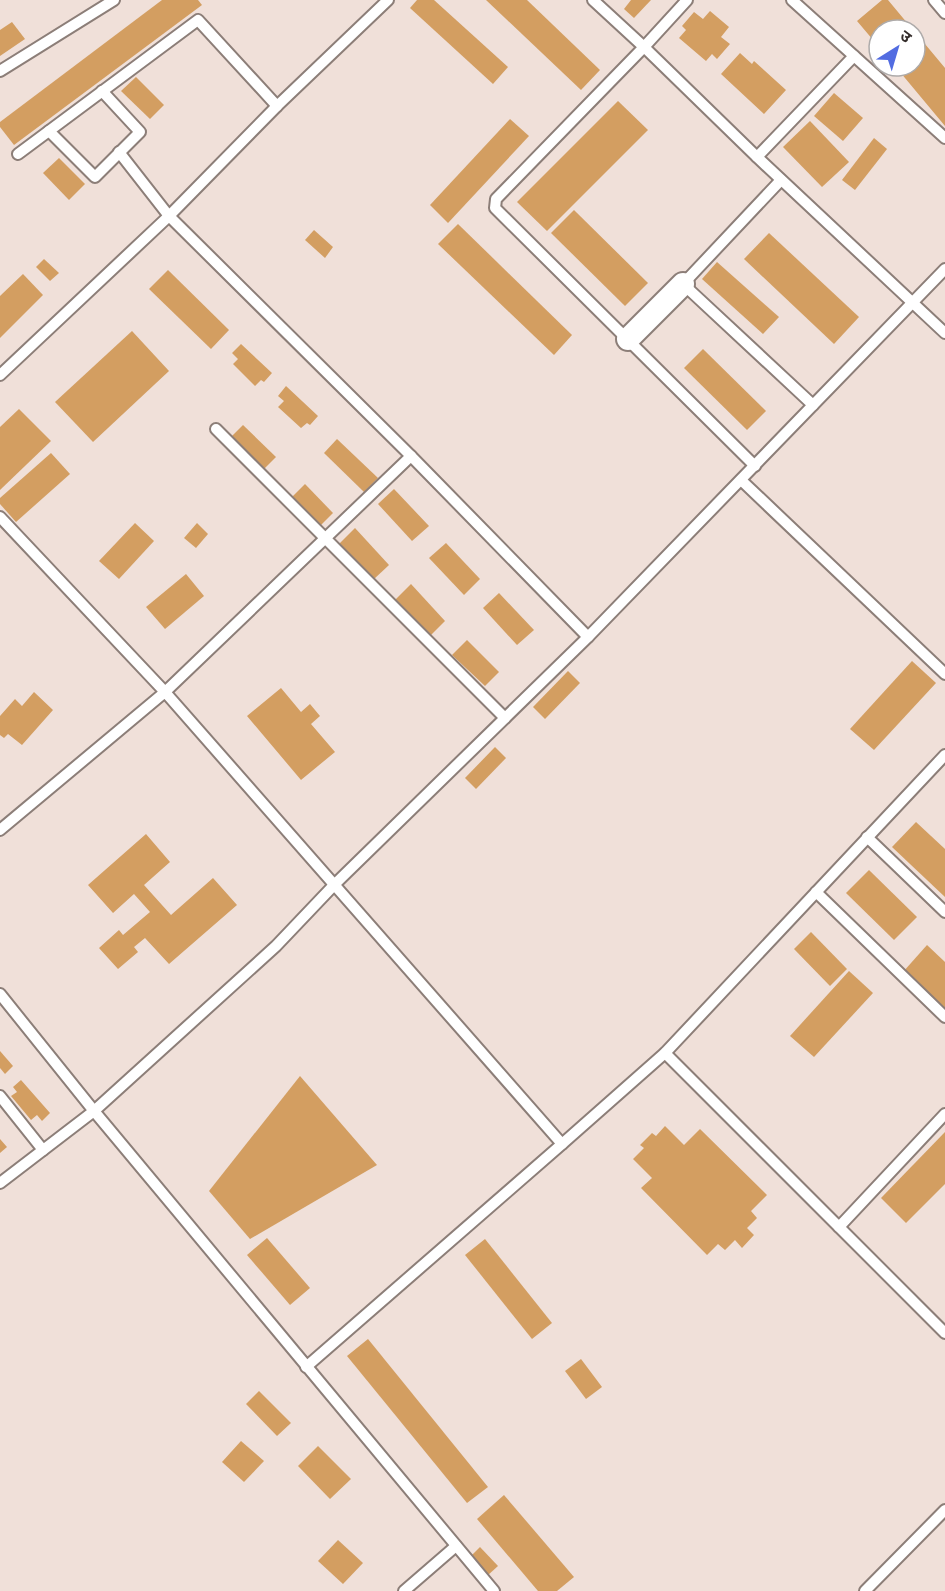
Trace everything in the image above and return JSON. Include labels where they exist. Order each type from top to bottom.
[{"type":"street","points":[[628,339],[683,284]]},
{"type":"lane","points":[[0,71],[114,0]]},
{"type":"lane","points":[[0,375],[169,216],[277,106],[388,0]]},
{"type":"lane","points":[[593,0],[757,158],[945,333]]},
{"type":"lane","points":[[687,0],[496,199],[495,208],[755,466]]},
{"type":"lane","points":[[792,0],[945,138]]},
{"type":"lane","points":[[934,0],[945,13]]},
{"type":"lane","points":[[18,154],[198,20],[277,106]]},
{"type":"lane","points":[[757,158],[854,56]]},
{"type":"lane","points":[[49,131],[95,177],[140,132],[102,92]]},
{"type":"lane","points":[[119,153],[169,216],[411,456],[588,637]]},
{"type":"lane","points":[[781,180],[683,284],[813,405]]},
{"type":"lane","points":[[0,1184],[94,1111],[276,946],[335,884],[588,637],[945,269]]},
{"type":"lane","points":[[216,429],[505,718]]},
{"type":"lane","points":[[0,830],[165,692],[411,456]]},
{"type":"lane","points":[[741,480],[945,674]]},
{"type":"lane","points":[[0,517],[165,692],[562,1144]]},
{"type":"lane","points":[[306,1366],[665,1053],[945,755]]},
{"type":"lane","points":[[867,837],[945,912]]},
{"type":"lane","points":[[816,892],[945,1017]]},
{"type":"lane","points":[[0,994],[94,1111],[494,1591]]},
{"type":"lane","points":[[665,1053],[945,1333]]},
{"type":"lane","points":[[0,1096],[43,1150]]},
{"type":"lane","points":[[838,1227],[945,1114]]},
{"type":"lane","points":[[865,1591],[945,1510]]},
{"type":"lane","points":[[404,1591],[456,1546]]},
{"type":"building","points":[[162,0],[198,0],[202,5],[14,145],[0,127],[0,122]]},
{"type":"building","points":[[417,0],[434,0],[508,67],[493,84],[410,8]]},
{"type":"building","points":[[486,0],[527,0],[600,70],[581,90]]},
{"type":"building","points":[[631,0],[651,0],[634,18],[624,9]]},
{"type":"building","points":[[882,0],[888,0],[903,18],[867,18],[867,33],[857,21]]},
{"type":"building","points":[[710,11],[729,27],[721,37],[730,44],[717,59],[712,54],[706,61],[679,38],[686,30],[682,26],[694,12],[703,19]]},
{"type":"building","points":[[12,22],[25,39],[0,56],[0,30]]},
{"type":"building","points":[[927,46],[945,68],[945,126],[905,78],[927,78]]},
{"type":"building","points":[[740,53],[752,64],[754,61],[786,90],[764,114],[721,74]]},
{"type":"building","points":[[136,77],[164,105],[150,119],[121,91]]},
{"type":"building","points":[[834,93],[863,118],[843,141],[814,116]]},
{"type":"building","points":[[618,101],[648,130],[547,231],[517,202]]},
{"type":"building","points":[[510,119],[529,136],[448,223],[430,205]]},
{"type":"building","points":[[810,121],[849,162],[822,187],[783,147]]},
{"type":"building","points":[[874,138],[887,149],[855,190],[842,180]]},
{"type":"building","points":[[59,158],[85,184],[69,200],[43,173]]},
{"type":"building","points":[[574,210],[648,283],[625,306],[551,233]]},
{"type":"building","points":[[458,224],[572,335],[554,355],[438,244]]},
{"type":"building","points":[[314,230],[333,247],[325,258],[305,240]]},
{"type":"building","points":[[769,233],[859,317],[834,344],[744,259]]},
{"type":"building","points":[[44,259],[59,273],[50,281],[36,267]]},
{"type":"building","points":[[717,262],[779,317],[763,334],[702,279]]},
{"type":"building","points":[[168,270],[229,330],[211,349],[149,289]]},
{"type":"building","points":[[23,274],[43,295],[0,338],[0,296]]},
{"type":"building","points":[[132,331],[169,371],[93,442],[55,402]]},
{"type":"building","points":[[241,344],[272,373],[264,382],[261,380],[255,386],[233,364],[238,359],[232,353]]},
{"type":"building","points":[[703,349],[766,411],[747,430],[684,368]]},
{"type":"building","points":[[286,386],[318,416],[310,425],[307,423],[301,428],[278,407],[284,401],[278,396]]},
{"type":"building","points":[[19,409],[51,441],[0,490],[0,427]]},
{"type":"building","points":[[243,425],[276,457],[264,469],[231,437]]},
{"type":"building","points":[[337,439],[378,478],[364,492],[324,453]]},
{"type":"building","points":[[51,453],[70,474],[16,522],[0,504],[0,498]]},
{"type":"building","points":[[305,484],[333,513],[320,526],[292,497]]},
{"type":"building","points":[[394,489],[429,526],[412,541],[378,504]]},
{"type":"building","points":[[135,523],[154,541],[119,579],[99,561]]},
{"type":"building","points":[[197,523],[208,534],[196,548],[184,538]]},
{"type":"building","points":[[355,528],[389,565],[373,580],[339,544]]},
{"type":"building","points":[[446,543],[480,579],[464,595],[429,558]]},
{"type":"building","points":[[186,574],[204,596],[165,629],[146,607]]},
{"type":"building","points":[[411,584],[445,621],[429,637],[395,600]]},
{"type":"building","points":[[499,593],[534,630],[517,645],[483,608]]},
{"type":"building","points":[[467,640],[499,672],[485,686],[452,655]]},
{"type":"building","points":[[912,661],[936,683],[874,750],[850,729]]},
{"type":"building","points":[[568,671],[580,683],[545,719],[533,707]]},
{"type":"building","points":[[281,688],[301,712],[310,704],[320,716],[311,724],[335,752],[301,780],[247,716]]},
{"type":"building","points":[[34,692],[53,710],[22,745],[8,734],[4,738],[0,735],[0,716],[15,699],[22,706]]},
{"type":"building","points":[[495,747],[506,758],[476,789],[465,778]]},
{"type":"building","points":[[916,822],[945,849],[945,897],[892,847]]},
{"type":"building","points":[[146,834],[170,862],[144,885],[171,915],[213,878],[237,905],[169,964],[145,938],[134,947],[138,952],[118,969],[99,948],[119,930],[123,935],[150,912],[134,894],[113,913],[88,885]]},
{"type":"building","points":[[869,870],[917,917],[894,940],[846,893]]},
{"type":"building","points":[[811,932],[847,969],[830,986],[794,949]]},
{"type":"building","points":[[927,945],[945,962],[945,1009],[903,972]]},
{"type":"building","points":[[849,971],[873,993],[814,1057],[790,1036]]},
{"type":"building","points":[[0,1051],[13,1066],[5,1074],[0,1068]]},
{"type":"building","points":[[300,1076],[377,1165],[250,1239],[209,1191]]},
{"type":"building","points":[[21,1080],[50,1113],[42,1121],[37,1115],[31,1120],[11,1096],[17,1092],[13,1087]]},
{"type":"building","points":[[665,1126],[684,1145],[700,1129],[767,1195],[751,1211],[757,1218],[747,1228],[754,1235],[742,1248],[735,1240],[725,1250],[718,1244],[707,1255],[641,1188],[652,1178],[633,1159],[644,1148],[640,1145],[652,1133],[656,1136]]},
{"type":"building","points":[[945,1132],[945,1184],[906,1223],[881,1198]]},
{"type":"building","points":[[0,1139],[7,1147],[0,1153]]},
{"type":"building","points":[[267,1238],[310,1288],[290,1305],[247,1255]]},
{"type":"building","points":[[485,1239],[552,1323],[532,1339],[465,1255]]},
{"type":"building","points":[[368,1339],[488,1487],[467,1503],[347,1356]]},
{"type":"building","points":[[581,1359],[602,1387],[586,1399],[565,1371]]},
{"type":"building","points":[[259,1391],[291,1423],[277,1436],[246,1404]]},
{"type":"building","points":[[241,1441],[264,1461],[244,1482],[222,1462]]},
{"type":"building","points":[[318,1446],[351,1479],[330,1499],[298,1466]]},
{"type":"building","points":[[504,1495],[574,1577],[557,1591],[538,1591],[477,1519]]},
{"type":"building","points":[[338,1540],[363,1563],[343,1584],[318,1561]]},
{"type":"building","points":[[480,1547],[498,1566],[487,1576],[469,1558]]}]
